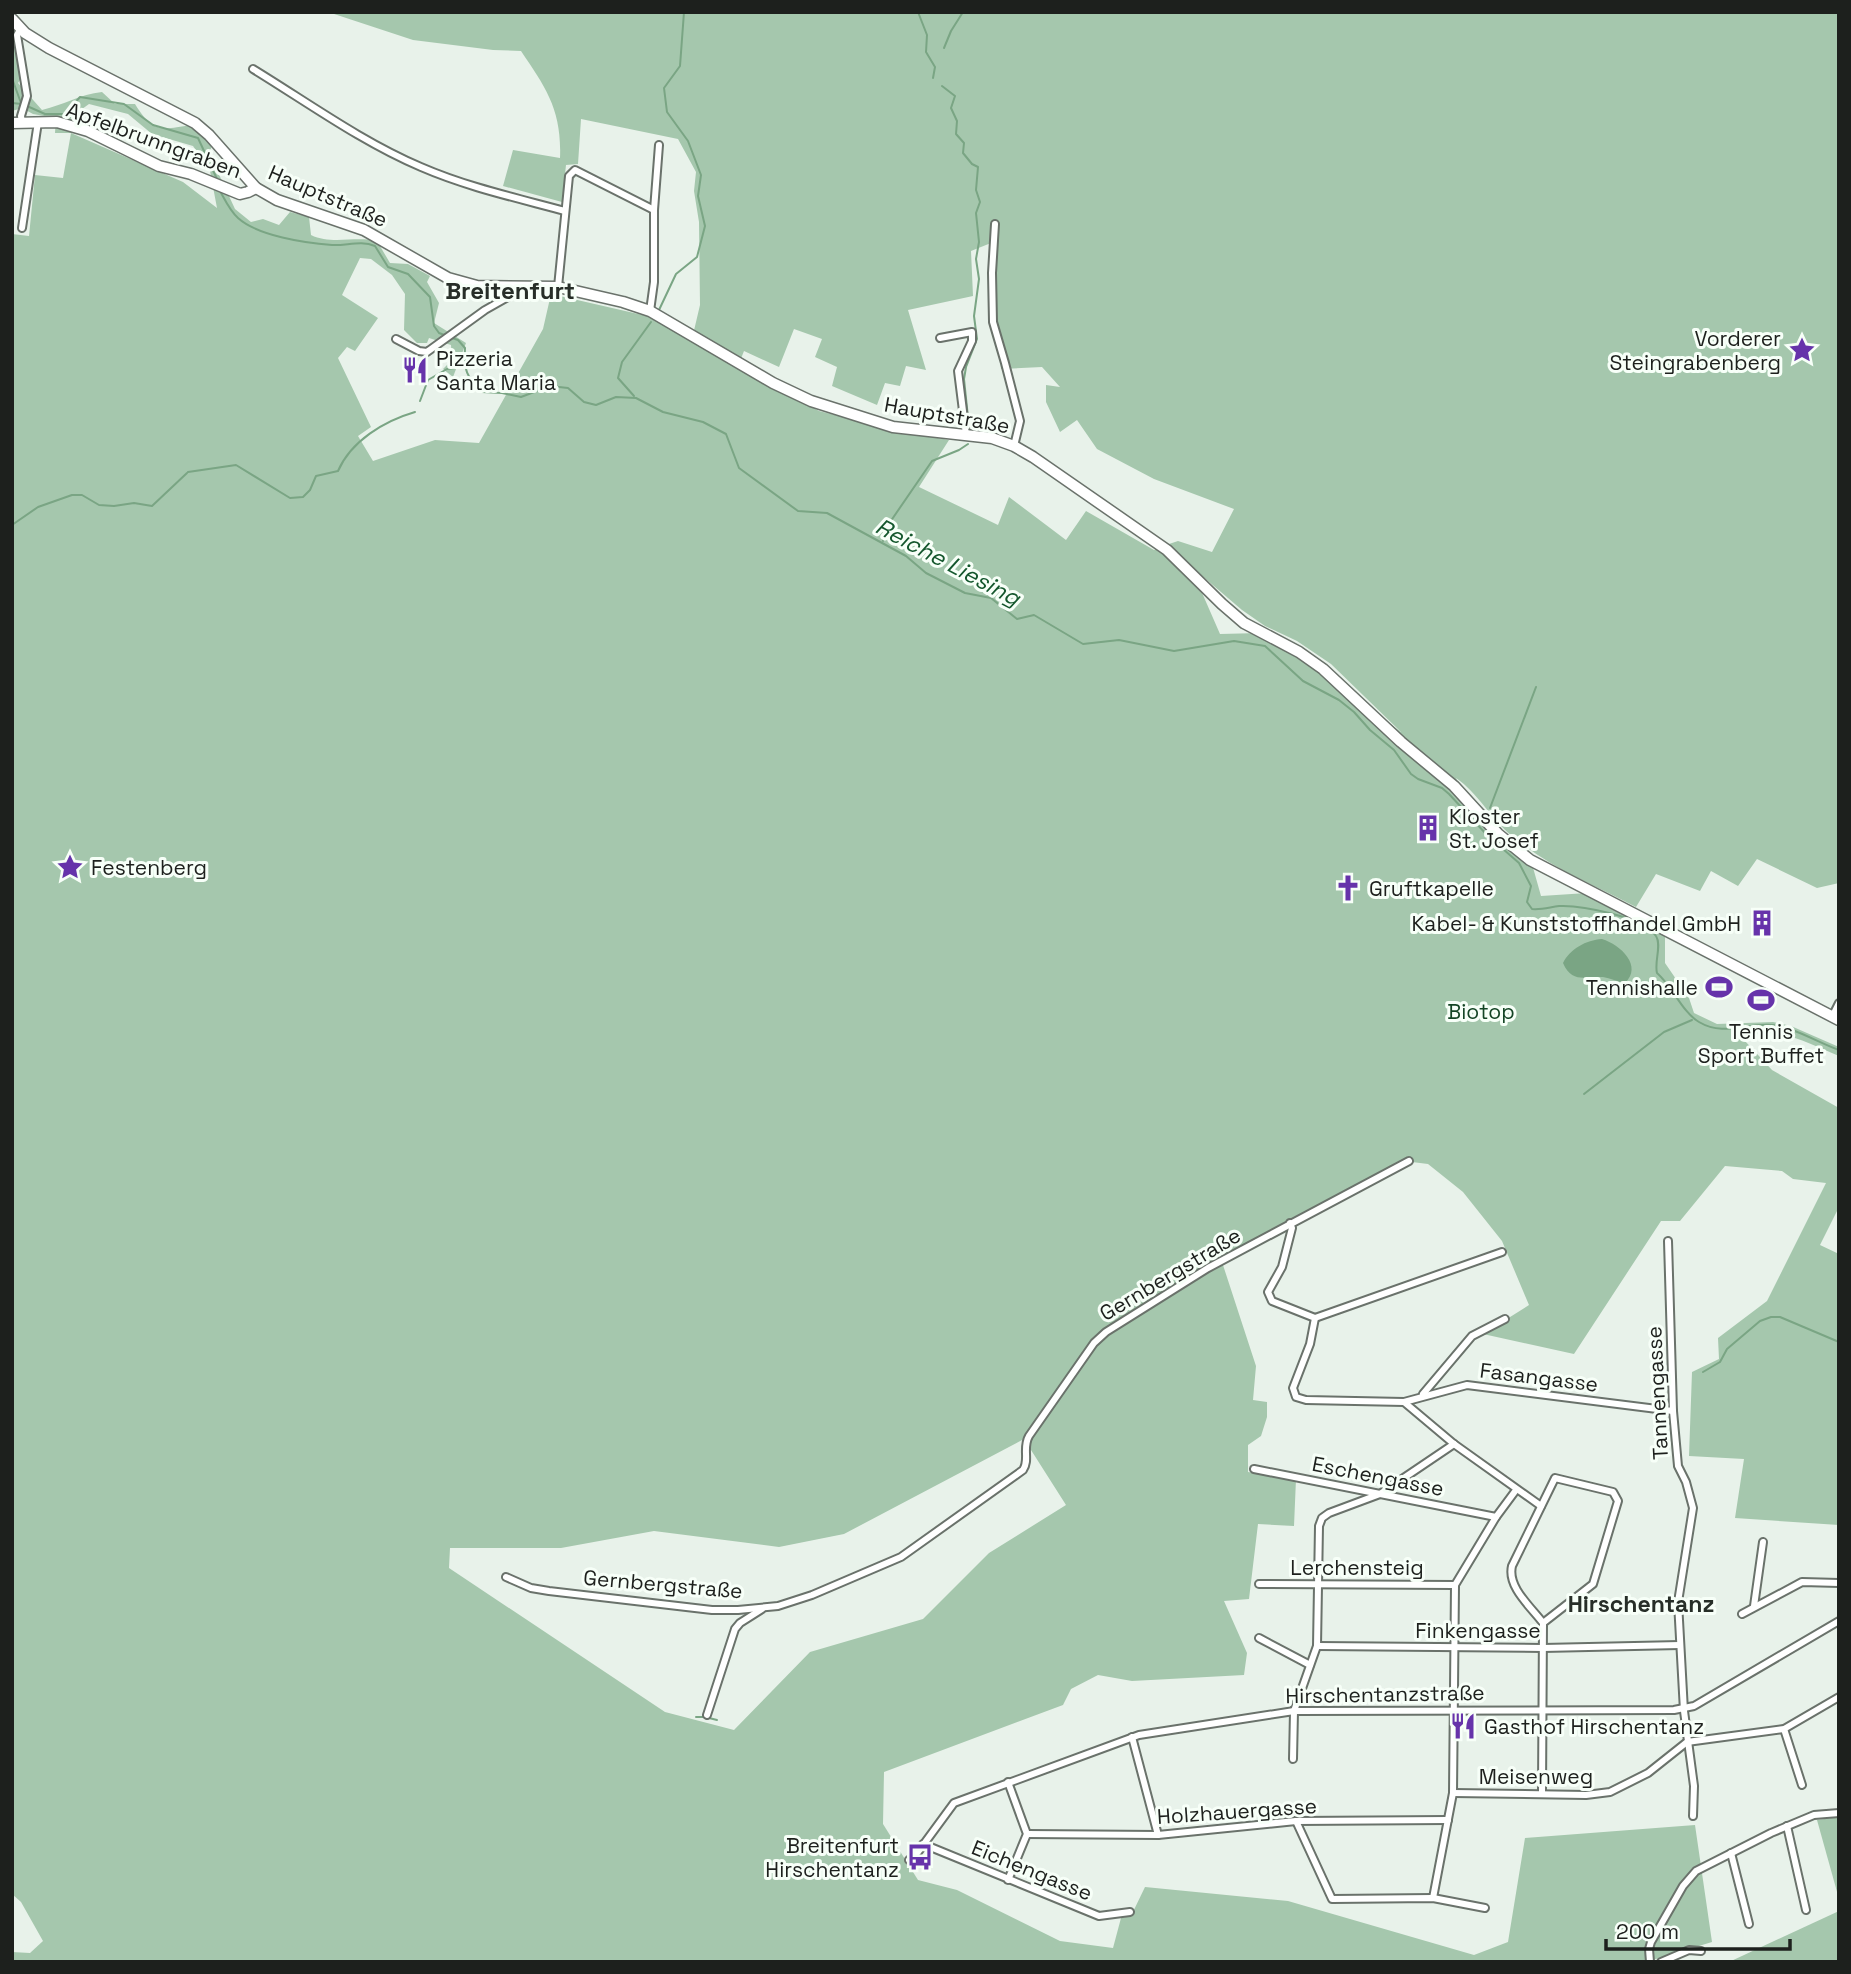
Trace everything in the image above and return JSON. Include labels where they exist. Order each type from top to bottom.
[{"type":"main road","name":"Hauptstraße","points":[[12,19],[20,28],[58,54],[195,123],[256,188],[277,200],[363,230],[448,278],[477,286],[558,287],[650,311],[773,383],[811,401],[892,426],[992,438],[1014,446],[1167,550],[1244,623],[1299,652],[1323,669],[1401,742],[1443,776],[1498,834],[1525,856],[1564,879],[1835,1018]]},
{"type":"main road","name":"Apfelbrunngraben","points":[[19,120],[57,122],[88,131],[141,159],[191,174],[240,194],[256,188]]},
{"type":"street","points":[[19,120],[27,104],[17,35],[20,28]]},
{"type":"street","points":[[253,69],[371,142],[420,167],[468,184],[565,211]]},
{"type":"street","name":"Apfelbrunngraben","points":[[22,228],[38,122]]},
{"type":"street","points":[[650,311],[654,282],[654,210],[659,145]]},
{"type":"street","points":[[558,287],[569,176],[575,170],[654,210]]},
{"type":"street","points":[[995,224],[992,322],[1006,363],[1020,421],[1014,446]]},
{"type":"street","points":[[396,340],[427,352],[485,310],[508,297],[513,287]]},
{"type":"street","points":[[940,338],[972,332],[972,341],[958,371],[966,435]]},
{"type":"street","points":[[1835,1018],[1839,1003]]},
{"type":"street","name":"Gernbergstraße","points":[[506,1577],[531,1588],[549,1591],[712,1610],[738,1610],[778,1606],[812,1595],[901,1557],[1022,1471],[1026,1464],[1027,1439],[1100,1338],[1208,1268],[1409,1161]]},
{"type":"street","points":[[1290,1223],[1292,1228],[1284,1260],[1268,1296],[1272,1301],[1315,1318],[1502,1252]]},
{"type":"street","name":"Tannengasse","points":[[1668,1241],[1673,1411],[1678,1466],[1686,1482],[1693,1508],[1678,1602],[1684,1708]]},
{"type":"street","name":"Fasangasse","points":[[1315,1318],[1310,1344],[1293,1388],[1297,1397],[1306,1400],[1404,1402],[1467,1385],[1673,1411]]},
{"type":"street","points":[[1422,1396],[1472,1336],[1505,1319]]},
{"type":"street","points":[[1404,1402],[1454,1444],[1541,1506]]},
{"type":"street","points":[[1293,1759],[1294,1711],[1317,1646],[1319,1526],[1322,1518],[1380,1494],[1454,1444]]},
{"type":"street","name":"Eschengasse","points":[[1254,1469],[1496,1517]]},
{"type":"street","points":[[1542,1793],[1543,1623],[1514,1586],[1510,1576],[1512,1566],[1555,1478],[1613,1492],[1618,1501],[1594,1584],[1543,1623]]},
{"type":"street","points":[[1433,1898],[1453,1793],[1455,1585],[1496,1517],[1516,1490]]},
{"type":"street","points":[[1754,1606],[1763,1542]]},
{"type":"street","points":[[1742,1614],[1801,1582],[1839,1583]]},
{"type":"street","name":"Lerchensteig","points":[[1259,1584],[1455,1585]]},
{"type":"street","points":[[737,1626],[763,1608]]},
{"type":"street","points":[[707,1715],[737,1626],[738,1610]]},
{"type":"street","name":"Hirschentanzstraße","points":[[909,1860],[954,1803],[1132,1737],[1294,1711],[1684,1708],[1694,1706],[1839,1621]]},
{"type":"street","points":[[1259,1639],[1310,1665]]},
{"type":"street","name":"Finkengasse","points":[[1317,1646],[1543,1648],[1680,1645]]},
{"type":"street","points":[[1687,1742],[1784,1729],[1839,1697]]},
{"type":"street","points":[[1684,1708],[1694,1786],[1693,1816]]},
{"type":"street","points":[[1784,1729],[1802,1785]]},
{"type":"street","points":[[1132,1737],[1158,1835]]},
{"type":"street","name":"Meisenweg","points":[[1453,1793],[1586,1795],[1616,1790],[1648,1773],[1687,1742]]},
{"type":"street","points":[[1008,1782],[1027,1834],[1008,1880]]},
{"type":"street","points":[[1650,1962],[1651,1942],[1689,1877],[1787,1826],[1814,1815],[1839,1813]]},
{"type":"street","points":[[1296,1821],[1332,1899],[1433,1898],[1485,1908]]},
{"type":"street","name":"Holzhauergasse","points":[[1027,1834],[1158,1835],[1296,1821],[1448,1821]]},
{"type":"street","points":[[1787,1826],[1806,1910]]},
{"type":"street","name":"Eichengasse","points":[[923,1844],[1099,1916],[1130,1912]]},
{"type":"street","points":[[1731,1853],[1749,1924]]},
{"type":"street","points":[[1661,1962],[1689,1950],[1701,1951]]},
{"type":"green space","name":"Biotop","points":[[328,12],[1839,12],[1839,883],[1817,888],[1757,859],[1738,886],[1711,871],[1700,891],[1656,874],[1636,907],[1556,866],[1526,847],[1504,829],[1456,778],[1469,804],[1532,864],[1541,896],[1587,893],[1665,926],[1665,963],[1689,998],[1694,1013],[1717,1024],[1773,1022],[1791,1026],[1839,1047],[1839,1056],[1804,1041],[1766,1033],[1745,1041],[1772,1070],[1839,1108],[1839,1207],[1820,1245],[1839,1254],[1839,1525],[1735,1518],[1744,1459],[1689,1456],[1692,1372],[1719,1359],[1718,1338],[1767,1301],[1826,1183],[1793,1179],[1782,1171],[1725,1166],[1680,1221],[1661,1221],[1574,1354],[1483,1334],[1529,1305],[1502,1241],[1463,1192],[1428,1164],[1404,1161],[1222,1262],[1256,1366],[1253,1400],[1267,1402],[1267,1417],[1261,1436],[1248,1445],[1248,1472],[1296,1479],[1294,1526],[1258,1524],[1249,1599],[1224,1601],[1247,1653],[1244,1675],[1132,1681],[1098,1675],[1071,1689],[1063,1705],[884,1772],[883,1824],[918,1880],[957,1890],[1060,1941],[1113,1948],[1121,1918],[1131,1916],[1145,1887],[1288,1901],[1474,1955],[1508,1942],[1525,1838],[1695,1825],[1712,1942],[1646,1962],[12,1962],[12,1952],[30,1953],[43,1941],[21,1902],[12,1894],[12,234],[29,236],[35,175],[63,178],[71,133],[55,133],[56,118],[33,114],[22,108],[12,111],[12,28],[22,77],[18,83],[42,110],[102,92],[115,104],[135,104],[152,125],[172,128],[191,125],[205,134],[212,146],[209,153],[235,209],[251,222],[263,219],[279,225],[290,212],[309,217],[311,235],[335,240],[377,241],[390,263],[408,264],[430,276],[427,282],[439,303],[434,323],[466,343],[453,377],[443,369],[452,360],[451,345],[429,338],[427,343],[417,343],[404,330],[405,294],[392,275],[371,259],[360,258],[342,295],[378,318],[355,351],[347,347],[338,358],[371,427],[358,436],[373,461],[435,440],[479,443],[543,329],[551,294],[647,316],[692,339],[700,305],[699,222],[694,191],[696,172],[678,139],[581,119],[578,164],[566,165],[562,202],[503,186],[513,150],[560,158],[555,113],[538,77],[521,51],[413,40]],"holes":[[[89,104],[128,114],[152,134],[193,146],[210,171],[217,208],[183,182],[71,133],[71,117]],[[991,243],[1001,369],[1042,367],[1060,387],[1046,385],[1046,402],[1060,432],[1077,420],[1097,449],[1154,479],[1234,509],[1212,552],[1178,541],[1166,545],[1242,610],[1331,664],[1401,732],[1299,655],[1260,633],[1220,634],[1196,579],[1161,547],[1154,550],[1086,511],[1066,540],[1009,497],[998,525],[919,487],[949,440],[899,431],[819,411],[738,366],[744,351],[779,367],[794,329],[822,339],[815,357],[837,367],[832,386],[877,405],[885,383],[900,386],[906,366],[926,370],[908,310],[973,296],[971,251]],[[1024,1439],[1066,1505],[989,1553],[923,1619],[810,1652],[734,1730],[665,1712],[449,1568],[450,1548],[561,1548],[654,1531],[779,1547],[844,1534]]]},
{"type":"green space","points":[[1839,1817],[1839,1899],[1817,1820]]},
{"type":"green space","points":[[1839,1911],[1839,1962],[1729,1962]]},
{"type":"shaded area","points":[[1602,939],[1616,946],[1631,963],[1632,970],[1625,983],[1603,977],[1575,976],[1563,963],[1579,946]]},
{"type":"waterway","points":[[659,310],[676,274],[697,257],[705,226],[698,196],[701,175],[688,141],[667,112],[664,88],[680,66],[684,12]]},
{"type":"waterway","points":[[918,12],[927,35],[926,52],[935,67],[933,78]]},
{"type":"waterway","points":[[944,48],[963,12]]},
{"type":"waterway","points":[[12,64],[13,81],[21,103]]},
{"type":"waterway","points":[[942,86],[955,96],[951,108],[957,121],[956,134],[964,143],[963,153],[978,167],[976,190],[980,202],[976,213],[979,242],[976,259],[979,279],[974,316],[977,339],[964,379],[969,427]]},
{"type":"waterway","name":"Reiche Liesing","points":[[27,106],[45,114],[65,114],[80,97],[124,104],[153,125],[198,138],[217,179]]},
{"type":"waterway","name":"Reiche Liesing","points":[[12,103],[22,104]]},
{"type":"waterway","name":"Reiche Liesing","points":[[220,191],[238,218],[257,230],[321,244],[364,243],[375,246],[388,267],[408,274],[430,297],[434,326],[439,333],[447,336]]},
{"type":"waterway","points":[[634,396],[618,378],[622,362],[651,322]]},
{"type":"waterway","name":"Reiche Liesing","points":[[452,338],[465,348],[467,373],[482,392],[521,397],[550,386],[568,388],[584,402],[596,405],[616,397],[636,398],[663,412],[703,422],[726,434],[739,468],[798,511],[827,513],[906,556],[926,573],[965,593],[991,598],[1017,619],[1034,615],[1083,644],[1119,640],[1174,651],[1234,641],[1265,646],[1303,681],[1339,700],[1354,712],[1394,750],[1411,774],[1449,794],[1487,835],[1519,863],[1531,886],[1527,902],[1532,909],[1559,906],[1596,910],[1626,918],[1649,929],[1658,940],[1657,973],[1699,1022],[1727,1029],[1781,1026],[1839,1050]]},
{"type":"waterway","points":[[420,401],[428,380],[447,369],[463,367]]},
{"type":"waterway","points":[[188,472],[236,465],[290,498],[303,497],[310,490],[316,476],[338,471],[351,450],[370,434],[415,412]]},
{"type":"waterway","points":[[883,541],[886,528],[932,461],[968,444]]},
{"type":"waterway","points":[[12,525],[38,507],[72,495],[82,495],[99,505],[134,503],[152,506],[187,473]]},
{"type":"waterway","points":[[1490,808],[1536,687]]},
{"type":"waterway","points":[[1584,1094],[1664,1032],[1692,1020]]},
{"type":"waterway","points":[[1703,1372],[1720,1362],[1727,1349],[1760,1321],[1771,1317],[1780,1317],[1839,1342]]},
{"type":"waterway","points":[[696,1717],[703,1717]]},
{"type":"waterway","points":[[709,1718],[717,1720]]},
{"type":"place","name":"Vorderer Steingrabenberg","points":[[1802,350]]},
{"type":"place","name":"Pizzeria Santa Maria","points":[[415,370]]},
{"type":"place","name":"Kloster St. Josef","points":[[1428,828]]},
{"type":"place","name":"Festenberg","points":[[70,867]]},
{"type":"place","name":"Gruftkapelle","points":[[1348,888]]},
{"type":"place","name":"Kabel- & Kunststoffhandel GmbH","points":[[1762,923]]},
{"type":"place","name":"Tennishalle","points":[[1719,987]]},
{"type":"place","name":"Tennis Sport Buffet","points":[[1761,1000]]},
{"type":"place","name":"Gasthof Hirschentanz","points":[[1463,1726]]},
{"type":"place","name":"Breitenfurt Hirschentanz","points":[[920,1857]]},
{"type":"district","name":"Breitenfurt","points":[[510,290]]},
{"type":"district","name":"Hirschentanz","points":[[1641,1604]]}]
